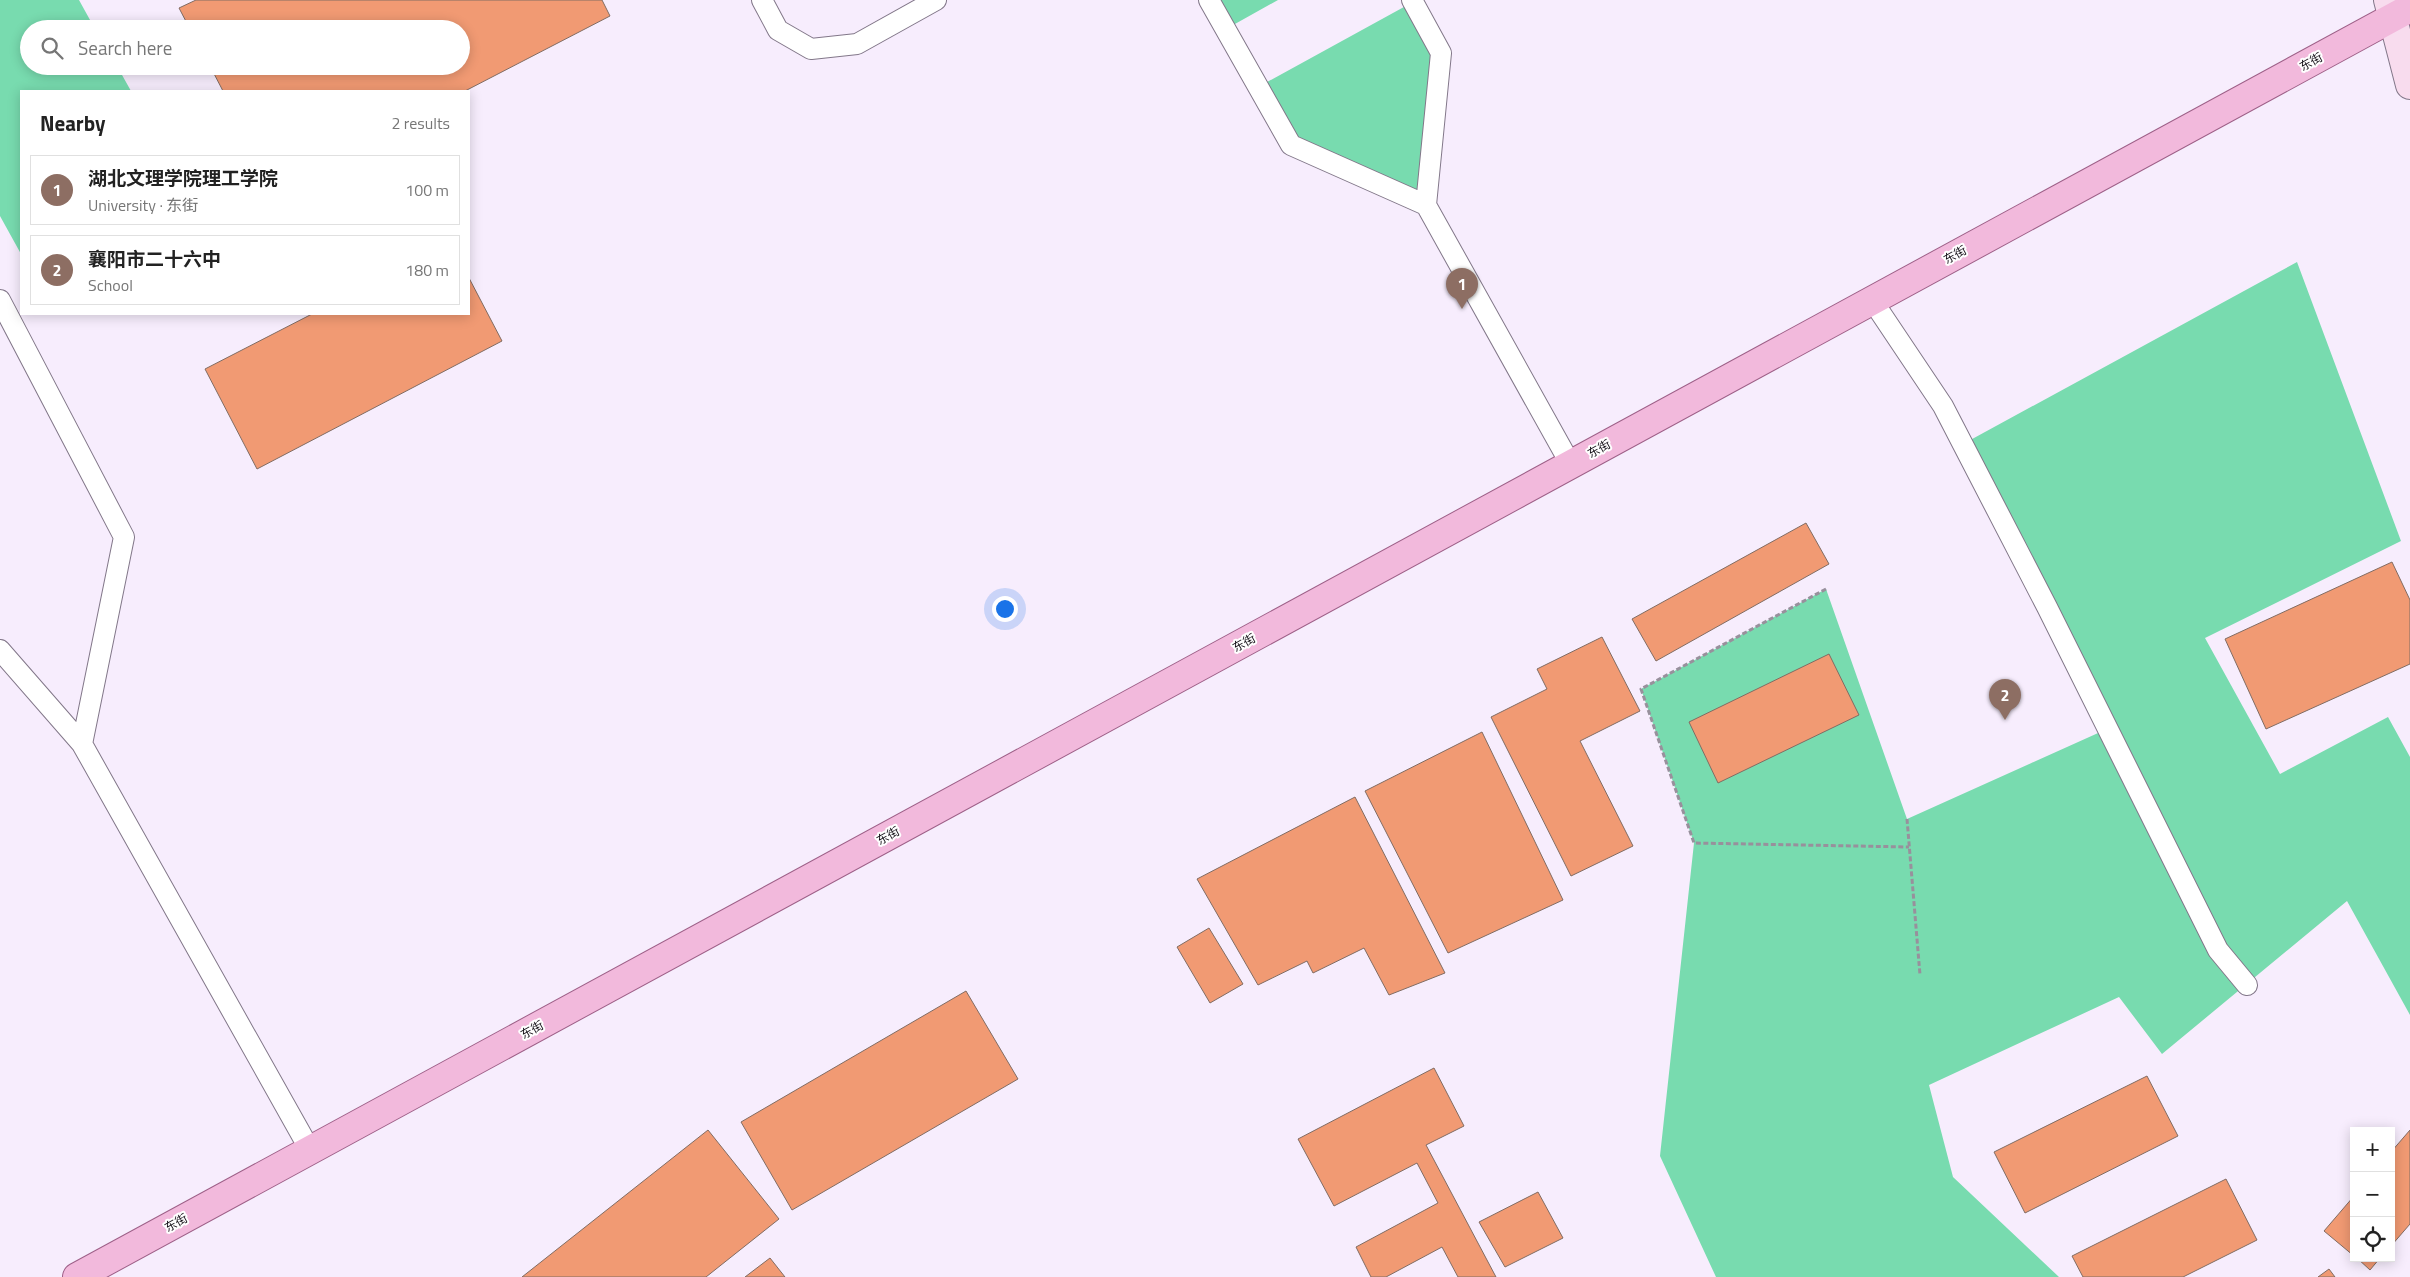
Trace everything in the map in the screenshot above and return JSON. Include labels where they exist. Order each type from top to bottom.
[{"type":"main road","name":"东街","points":[[77,1277],[1872,300],[2397,9]]},
{"type":"street","points":[[2397,9],[2410,85]]},
{"type":"lane","points":[[762,0],[778,30],[812,49],[857,44],[936,0]]},
{"type":"lane","points":[[1209,0],[1291,146],[1426,205]]},
{"type":"lane","points":[[1412,0],[1441,53],[1426,205],[1571,464]]},
{"type":"lane","points":[[0,300],[124,537],[82,744]]},
{"type":"lane","points":[[1872,300],[1943,406],[2047,607],[2218,950],[2247,985]]},
{"type":"lane","points":[[0,650],[82,744],[310,1150]]},
{"type":"path","points":[[1826,589],[1641,689],[1694,843],[1909,847]]},
{"type":"path","points":[[1907,820],[1920,975]]},
{"type":"green space","points":[[0,0],[79,0],[90,20],[20,20],[20,75],[122,75],[130,90],[20,90],[20,252],[0,216]]},
{"type":"green space","points":[[1209,0],[1278,0],[1226,29]]},
{"type":"green space","points":[[1413,2],[1441,53],[1426,205],[1291,145],[1258,87]]},
{"type":"green space","points":[[2297,262],[2401,541],[2205,638],[2280,774],[2388,717],[2410,757],[2410,1015],[2347,901],[2162,1054],[2119,997],[1929,1085],[1953,1177],[2059,1277],[1716,1277],[1660,1156],[1694,843],[1641,689],[1826,589],[1907,819],[2107,729],[1963,444]]},
{"type":"building","points":[[196,0],[602,0],[610,16],[467,90],[222,90],[215,75],[470,75],[470,20],[185,20],[179,8]]},
{"type":"building","points":[[470,280],[502,341],[257,469],[205,369],[310,315],[470,315]]},
{"type":"building","points":[[1806,523],[1829,564],[1656,661],[1632,619]]},
{"type":"building","points":[[2392,562],[2410,600],[2410,664],[2266,729],[2225,639]]},
{"type":"building","points":[[1602,637],[1640,711],[1580,741],[1633,846],[1571,876],[1491,717],[1547,689],[1537,669]]},
{"type":"building","points":[[1829,654],[1859,715],[1718,783],[1689,722]]},
{"type":"building","points":[[1482,732],[1563,900],[1448,953],[1365,791]]},
{"type":"building","points":[[1355,797],[1445,973],[1389,995],[1364,948],[1313,973],[1307,961],[1258,985],[1197,879]]},
{"type":"building","points":[[1209,928],[1243,984],[1210,1003],[1177,947]]},
{"type":"building","points":[[966,991],[1018,1079],[792,1210],[741,1122]]},
{"type":"building","points":[[1434,1068],[1464,1126],[1426,1145],[1496,1277],[1458,1277],[1442,1247],[1386,1277],[1371,1277],[1356,1247],[1438,1203],[1417,1163],[1334,1206],[1298,1139]]},
{"type":"building","points":[[2147,1076],[2178,1136],[2025,1213],[1994,1152]]},
{"type":"building","points":[[708,1130],[779,1219],[706,1277],[522,1277]]},
{"type":"building","points":[[2410,1130],[2410,1224],[2395,1241],[2395,1172],[2395,1147]]},
{"type":"building","points":[[2226,1179],[2257,1240],[2183,1277],[2083,1277],[2072,1256]]},
{"type":"building","points":[[1538,1192],[1563,1238],[1505,1267],[1479,1222]]},
{"type":"building","points":[[2350,1201],[2350,1253],[2324,1231]]},
{"type":"building","points":[[770,1258],[785,1277],[745,1277]]},
{"type":"building","points":[[2361,1262],[2377,1262],[2370,1270]]},
{"type":"building","points":[[2329,1269],[2335,1277],[2318,1277]]},
{"type":"place","name":"湖北文理学院理工学院","points":[[1462,309]]},
{"type":"place","name":"襄阳市二十六中","points":[[2005,720]]}]
